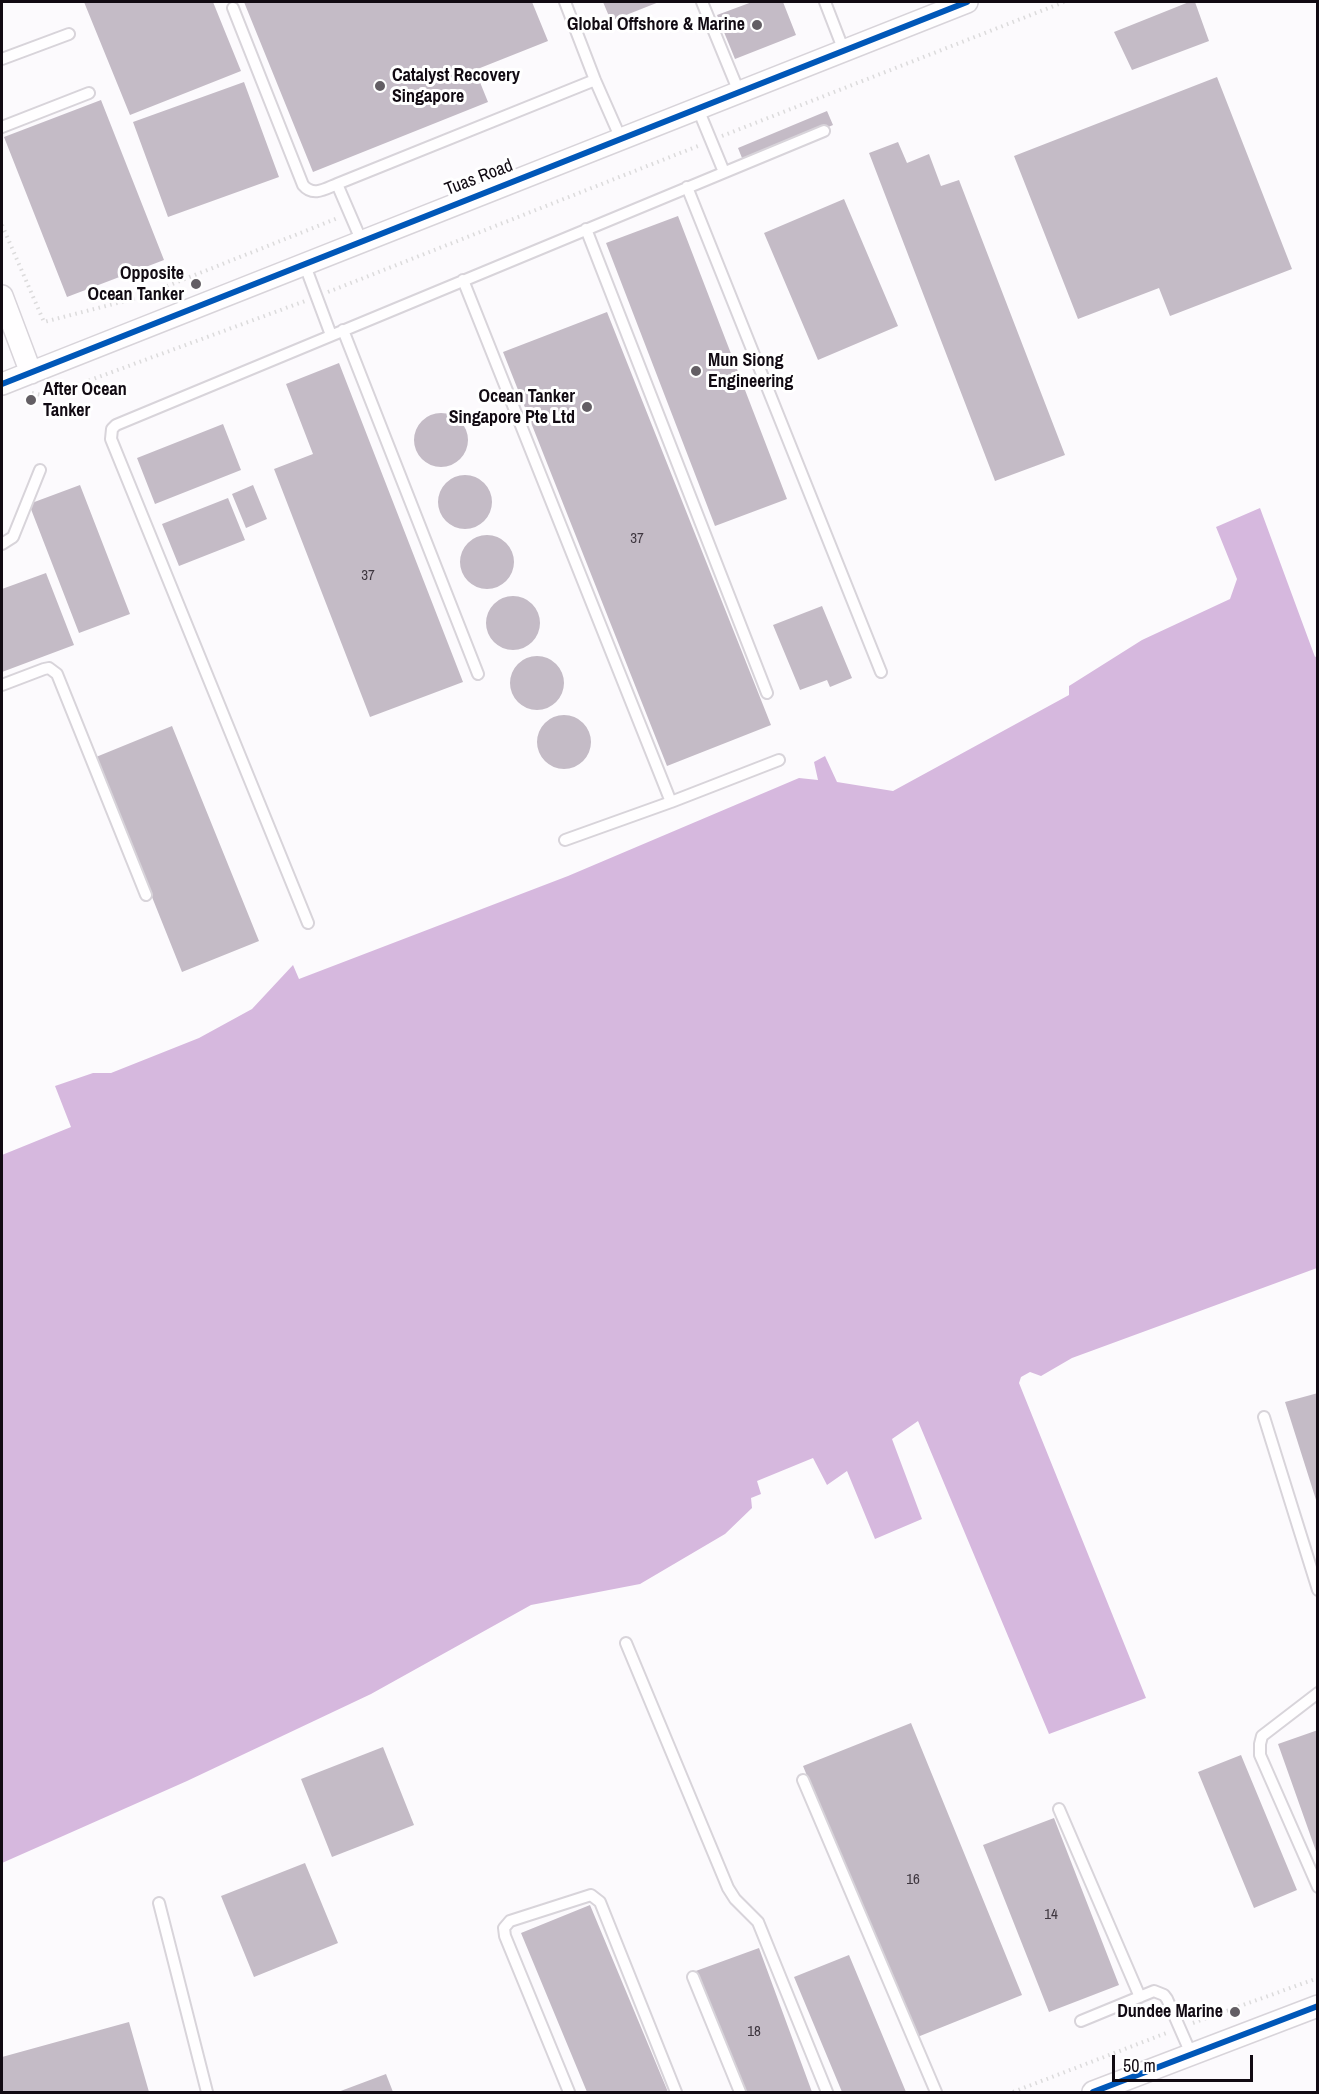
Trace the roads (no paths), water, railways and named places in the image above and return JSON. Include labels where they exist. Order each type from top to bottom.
[{"type":"street","name":"Tuas Road","points":[[15,383],[304,263],[967,2]]},
{"type":"street","points":[[2,296],[15,383]]},
{"type":"street","points":[[1093,2092],[1192,2056],[1317,2006]]},
{"type":"lane","points":[[565,2],[621,139]]},
{"type":"lane","points":[[702,2],[739,93]]},
{"type":"lane","points":[[825,2],[844,51]]},
{"type":"lane","points":[[233,8],[303,185],[306,189],[317,192],[595,80]]},
{"type":"lane","points":[[2,59],[69,34]]},
{"type":"lane","points":[[2,127],[90,93]]},
{"type":"lane","points":[[698,109],[724,172]]},
{"type":"lane","points":[[308,923],[111,434],[116,424],[824,131]]},
{"type":"lane","points":[[337,184],[362,242]]},
{"type":"lane","points":[[687,187],[881,672]]},
{"type":"lane","points":[[586,229],[767,693]]},
{"type":"lane","points":[[304,263],[331,335]]},
{"type":"lane","points":[[463,280],[671,802]]},
{"type":"lane","points":[[343,330],[478,674]]},
{"type":"lane","points":[[2,544],[13,537],[40,470]]},
{"type":"lane","points":[[2,685],[44,669],[49,668],[57,674],[146,895]]},
{"type":"lane","points":[[565,840],[779,760]]},
{"type":"lane","points":[[1264,1417],[1317,1590]]},
{"type":"lane","points":[[626,1643],[728,1888],[735,1899],[758,1922],[827,2092]]},
{"type":"lane","points":[[1317,1693],[1262,1736],[1260,1755],[1317,1887]]},
{"type":"lane","points":[[803,1780],[936,2092]]},
{"type":"lane","points":[[1059,1809],[1140,1997]]},
{"type":"lane","points":[[569,2092],[505,1936],[504,1928],[510,1921],[591,1894],[600,1902],[676,2092]]},
{"type":"lane","points":[[159,1903],[207,2092]]},
{"type":"lane","points":[[693,1977],[740,2092]]},
{"type":"lane","points":[[1081,2021],[1154,1991],[1164,1995],[1192,2056]]},
{"type":"place","name":"Global Offshore & Marine","points":[[757,25]]},
{"type":"place","name":"Catalyst Recovery Singapore","points":[[380,86]]},
{"type":"place","name":"Opposite Ocean Tanker","points":[[196,284]]},
{"type":"place","name":"Mun Siong Engineering","points":[[696,371]]},
{"type":"place","name":"After Ocean Tanker","points":[[31,400]]},
{"type":"place","name":"Ocean Tanker Singapore Pte Ltd","points":[[587,407]]},
{"type":"place","name":"Dundee Marine","points":[[1235,2012]]}]
